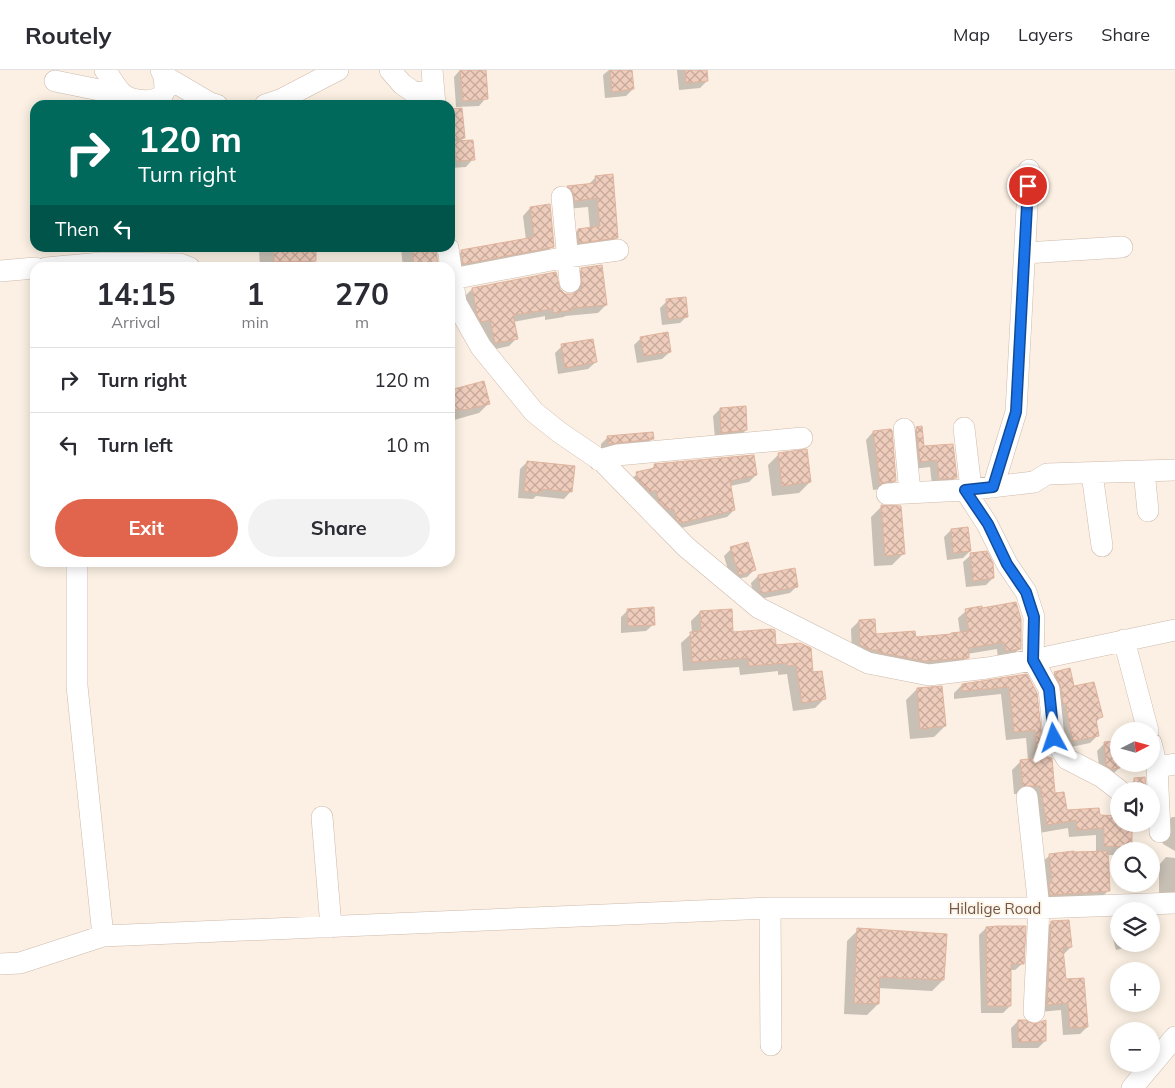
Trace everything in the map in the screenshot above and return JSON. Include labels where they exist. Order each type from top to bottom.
[{"type":"street","points":[[105,70],[124,95]]},
{"type":"street","points":[[280,100],[338,70]]},
{"type":"street","points":[[390,70],[402,84],[415,93],[433,88]]},
{"type":"street","points":[[55,81],[124,95],[132,99],[157,99],[165,91],[162,73]]},
{"type":"street","points":[[162,73],[205,100]]},
{"type":"street","points":[[993,487],[1016,412],[1029,170]]},
{"type":"street","points":[[562,197],[570,282]]},
{"type":"street","points":[[1024,253],[1122,247]]},
{"type":"street","points":[[455,278],[567,257],[618,250]]},
{"type":"street","points":[[0,271],[30,268]]},
{"type":"street","points":[[455,305],[481,347],[534,412],[599,460],[686,547],[759,608],[868,663],[929,674],[987,668],[1175,630]]},
{"type":"street","points":[[964,428],[968,490],[988,524],[1007,564],[1026,592],[1034,617],[1033,660],[1049,689],[1054,738],[1067,759],[1110,783]]},
{"type":"street","points":[[904,429],[910,493]]},
{"type":"street","points":[[599,460],[617,455],[802,438]]},
{"type":"street","points":[[887,494],[968,490],[1034,482],[1047,474],[1175,470]]},
{"type":"street","points":[[1144,471],[1148,511]]},
{"type":"street","points":[[1096,472],[1093,481],[1102,546]]},
{"type":"street","points":[[77,567],[77,686],[103,936]]},
{"type":"street","points":[[1124,640],[1146,722]]},
{"type":"street","points":[[1162,833],[1166,765]]},
{"type":"street","points":[[1028,797],[1039,908],[1034,1012]]},
{"type":"street","points":[[322,817],[331,927]]},
{"type":"street","name":"Hilalige Road","points":[[0,964],[20,963],[103,936],[770,908],[1039,908],[1175,903]]},
{"type":"street","points":[[770,908],[771,1046]]},
{"type":"street","points":[[1132,1088],[1175,1037]]},
{"type":"building","points":[[460,70],[486,70],[488,99],[463,101]]},
{"type":"building","points":[[610,70],[632,70],[634,89],[612,92]]},
{"type":"building","points":[[685,70],[707,70],[708,81],[686,83]]},
{"type":"building","points":[[462,108],[465,138],[455,139],[455,109]]},
{"type":"building","points":[[473,140],[475,160],[456,161],[455,141]]},
{"type":"building","points":[[613,174],[618,238],[579,243],[578,229],[600,226],[597,198],[575,201],[572,190],[567,186],[596,183],[595,176]]},
{"type":"building","points":[[550,204],[554,247],[463,264],[461,250],[534,237],[530,207]]},
{"type":"building","points":[[274,252],[316,252],[316,261],[274,262]]},
{"type":"building","points":[[412,252],[436,252],[437,262],[413,262]]},
{"type":"building","points":[[602,265],[607,305],[573,308],[573,310],[553,313],[553,309],[513,315],[518,339],[495,343],[490,320],[481,322],[477,315],[472,288],[556,272],[560,289],[565,294],[572,294],[578,292],[582,287],[581,268]]},
{"type":"building","points":[[686,297],[688,317],[668,319],[666,299]]},
{"type":"building","points":[[668,332],[671,352],[644,356],[640,337]]},
{"type":"building","points":[[593,339],[597,362],[565,368],[561,344]]},
{"type":"building","points":[[484,381],[490,404],[464,410],[455,410],[455,389]]},
{"type":"building","points":[[746,406],[747,430],[721,433],[720,408]]},
{"type":"building","points":[[922,426],[924,446],[953,444],[957,478],[939,479],[937,460],[920,462],[916,427]]},
{"type":"building","points":[[892,430],[896,481],[880,484],[873,431]]},
{"type":"building","points":[[653,432],[654,439],[608,444],[607,436]]},
{"type":"building","points":[[807,449],[811,482],[782,486],[778,453]]},
{"type":"building","points":[[754,455],[757,475],[730,481],[735,510],[680,523],[676,519],[674,509],[668,510],[659,502],[656,490],[650,492],[638,480],[636,472],[655,468],[654,464]]},
{"type":"building","points":[[527,461],[575,466],[572,492],[542,489],[541,493],[524,491]]},
{"type":"building","points":[[881,505],[901,506],[905,554],[885,556]]},
{"type":"building","points":[[968,527],[971,551],[953,553],[951,529]]},
{"type":"building","points":[[748,542],[756,570],[739,575],[730,547]]},
{"type":"building","points":[[987,551],[993,563],[994,578],[973,581],[970,553]]},
{"type":"building","points":[[795,568],[798,587],[761,593],[758,575]]},
{"type":"building","points":[[1016,602],[1021,619],[1021,649],[1006,651],[1004,642],[969,648],[969,658],[924,661],[878,652],[878,650],[870,650],[860,645],[859,620],[875,619],[876,634],[915,631],[916,637],[951,634],[969,631],[965,609]]},
{"type":"building","points":[[654,607],[655,625],[628,626],[627,609]]},
{"type":"building","points":[[732,609],[733,632],[772,629],[775,630],[776,645],[800,643],[811,648],[813,672],[822,671],[826,699],[802,703],[796,665],[787,666],[787,663],[749,666],[748,658],[692,662],[690,632],[701,631],[700,611]]},
{"type":"building","points":[[1070,668],[1074,686],[1094,682],[1103,717],[1096,719],[1099,736],[1073,741],[1065,703],[1063,704],[1061,687],[1054,672]]},
{"type":"building","points":[[1027,674],[1037,693],[1042,739],[1047,750],[1047,757],[1052,758],[1055,793],[1064,792],[1067,810],[1099,808],[1100,815],[1110,816],[1110,832],[1132,832],[1132,842],[1110,842],[1110,846],[1104,846],[1104,828],[1077,830],[1076,820],[1047,825],[1040,786],[1023,786],[1020,760],[1037,758],[1035,730],[1014,732],[1009,687],[962,691],[962,684]]},
{"type":"building","points":[[942,686],[946,726],[920,729],[917,688]]},
{"type":"building","points":[[1104,742],[1110,742],[1110,768],[1106,765]]},
{"type":"building","points":[[1145,777],[1145,782],[1134,782],[1134,778]]},
{"type":"building","points":[[1074,851],[1108,851],[1110,891],[1050,895],[1049,883],[1052,883],[1049,854]]},
{"type":"building","points":[[1069,920],[1072,947],[1063,948],[1066,979],[1084,978],[1088,1027],[1070,1028],[1068,1003],[1047,1005],[1051,921]]},
{"type":"building","points":[[1026,926],[1024,964],[1011,964],[1011,1006],[987,1006],[986,927]]},
{"type":"building","points":[[857,928],[947,934],[944,980],[880,977],[879,1004],[854,1003]]},
{"type":"building","points":[[1018,1020],[1025,1020],[1034,1024],[1046,1020],[1046,1041],[1018,1042]]},
{"type":"route","points":[[1028,186],[1016,412],[993,487],[965,490],[988,524],[1007,564],[1026,592],[1034,617],[1033,660],[1049,689],[1054,738]]}]
